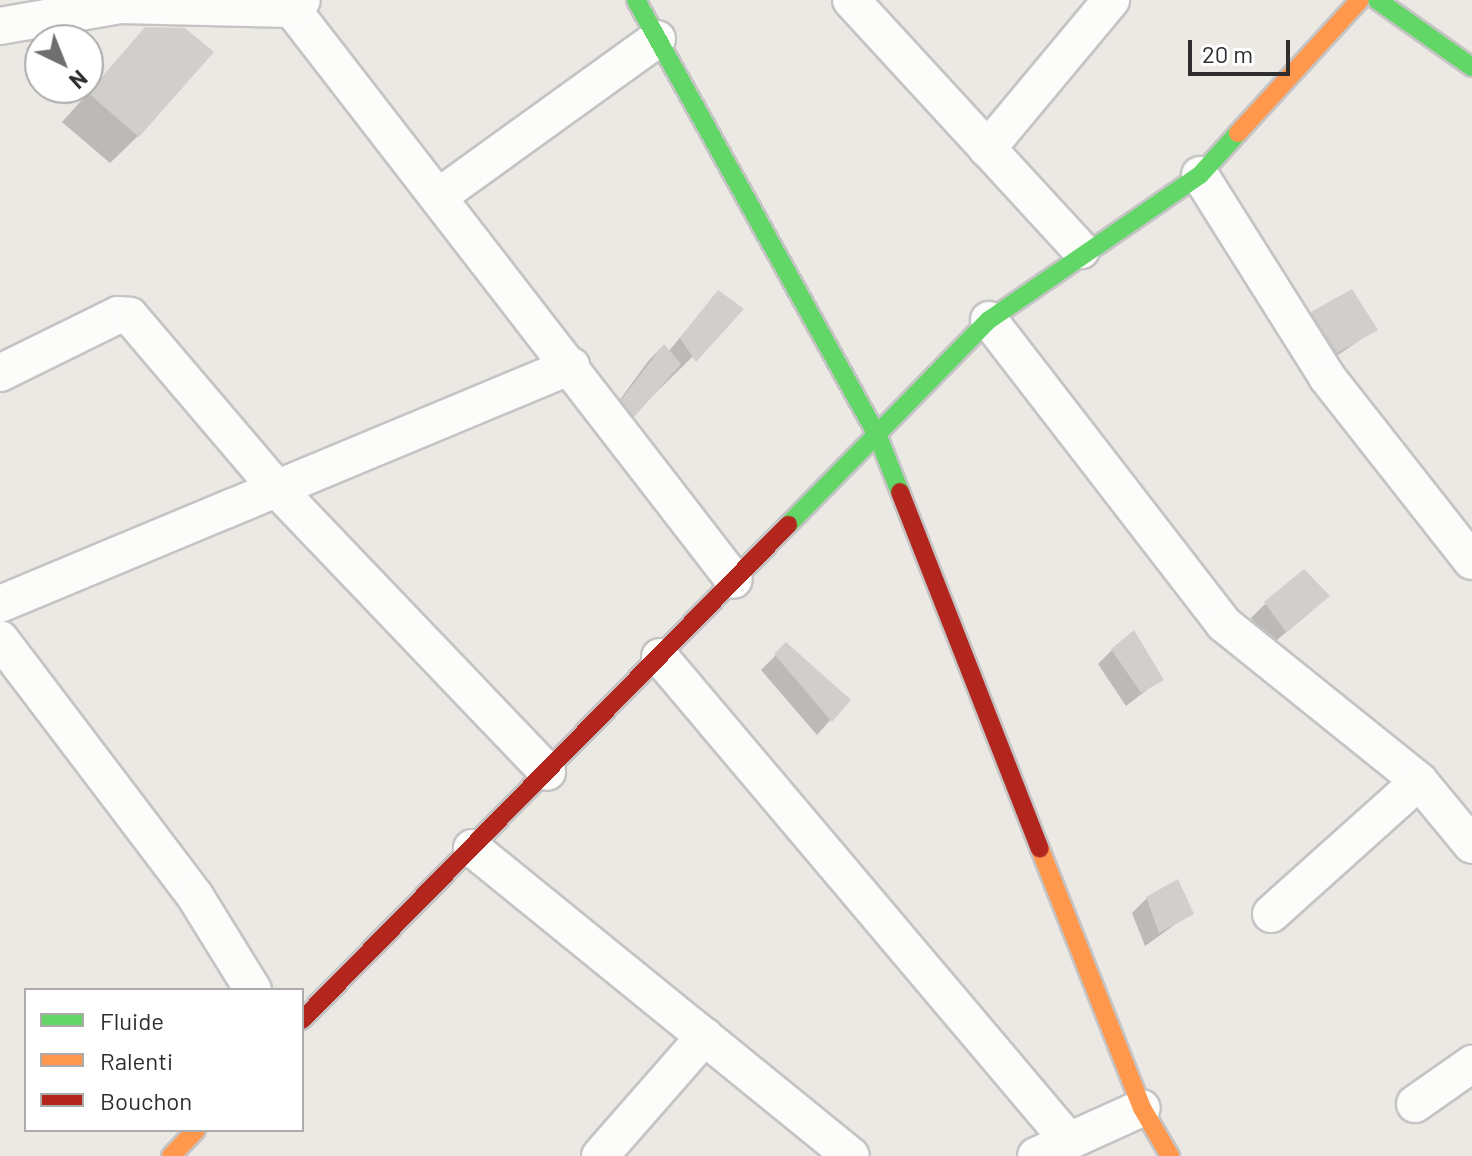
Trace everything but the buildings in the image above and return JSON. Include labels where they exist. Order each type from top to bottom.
[{"type":"street","points":[[851,0],[1081,250]]},
{"type":"street","points":[[987,149],[1111,0]]},
{"type":"street","points":[[304,1018],[989,320],[1081,250],[1200,175],[1360,0]]},
{"type":"street","points":[[1377,0],[1472,67]]},
{"type":"street","points":[[0,26],[120,5],[293,3],[438,197],[734,580]]},
{"type":"street","points":[[438,197],[652,15],[877,434],[1142,1108],[1170,1156]]},
{"type":"street","points":[[1200,175],[1327,377],[1472,561]]},
{"type":"street","points":[[0,373],[118,315],[130,316],[277,489],[547,772]]},
{"type":"street","points":[[989,320],[1224,624],[1419,781],[1472,845]]},
{"type":"street","points":[[0,604],[571,366]]},
{"type":"street","points":[[3,651],[195,896],[252,988]]},
{"type":"street","points":[[660,657],[1069,1141]]},
{"type":"street","points":[[1271,914],[1419,781]]},
{"type":"street","points":[[472,848],[851,1156]]},
{"type":"street","points":[[600,1156],[705,1036]]},
{"type":"street","points":[[1415,1104],[1472,1064]]},
{"type":"street","points":[[1036,1156],[1142,1108]]},
{"type":"street","points":[[171,1156],[194,1132]]},
{"type":"traffic: fast","points":[[636,0],[877,434],[900,492]]},
{"type":"traffic: fast","points":[[1377,0],[1472,67]]},
{"type":"traffic: fast","points":[[788,525],[989,320],[1200,175],[1238,133]]},
{"type":"traffic: slow","points":[[1238,133],[1360,0]]},
{"type":"traffic: slow","points":[[1040,849],[1142,1108],[1170,1156]]},
{"type":"traffic: slow","points":[[171,1156],[194,1132]]},
{"type":"traffic: jam","points":[[900,492],[1040,849]]},
{"type":"traffic: jam","points":[[304,1018],[788,525]]}]
